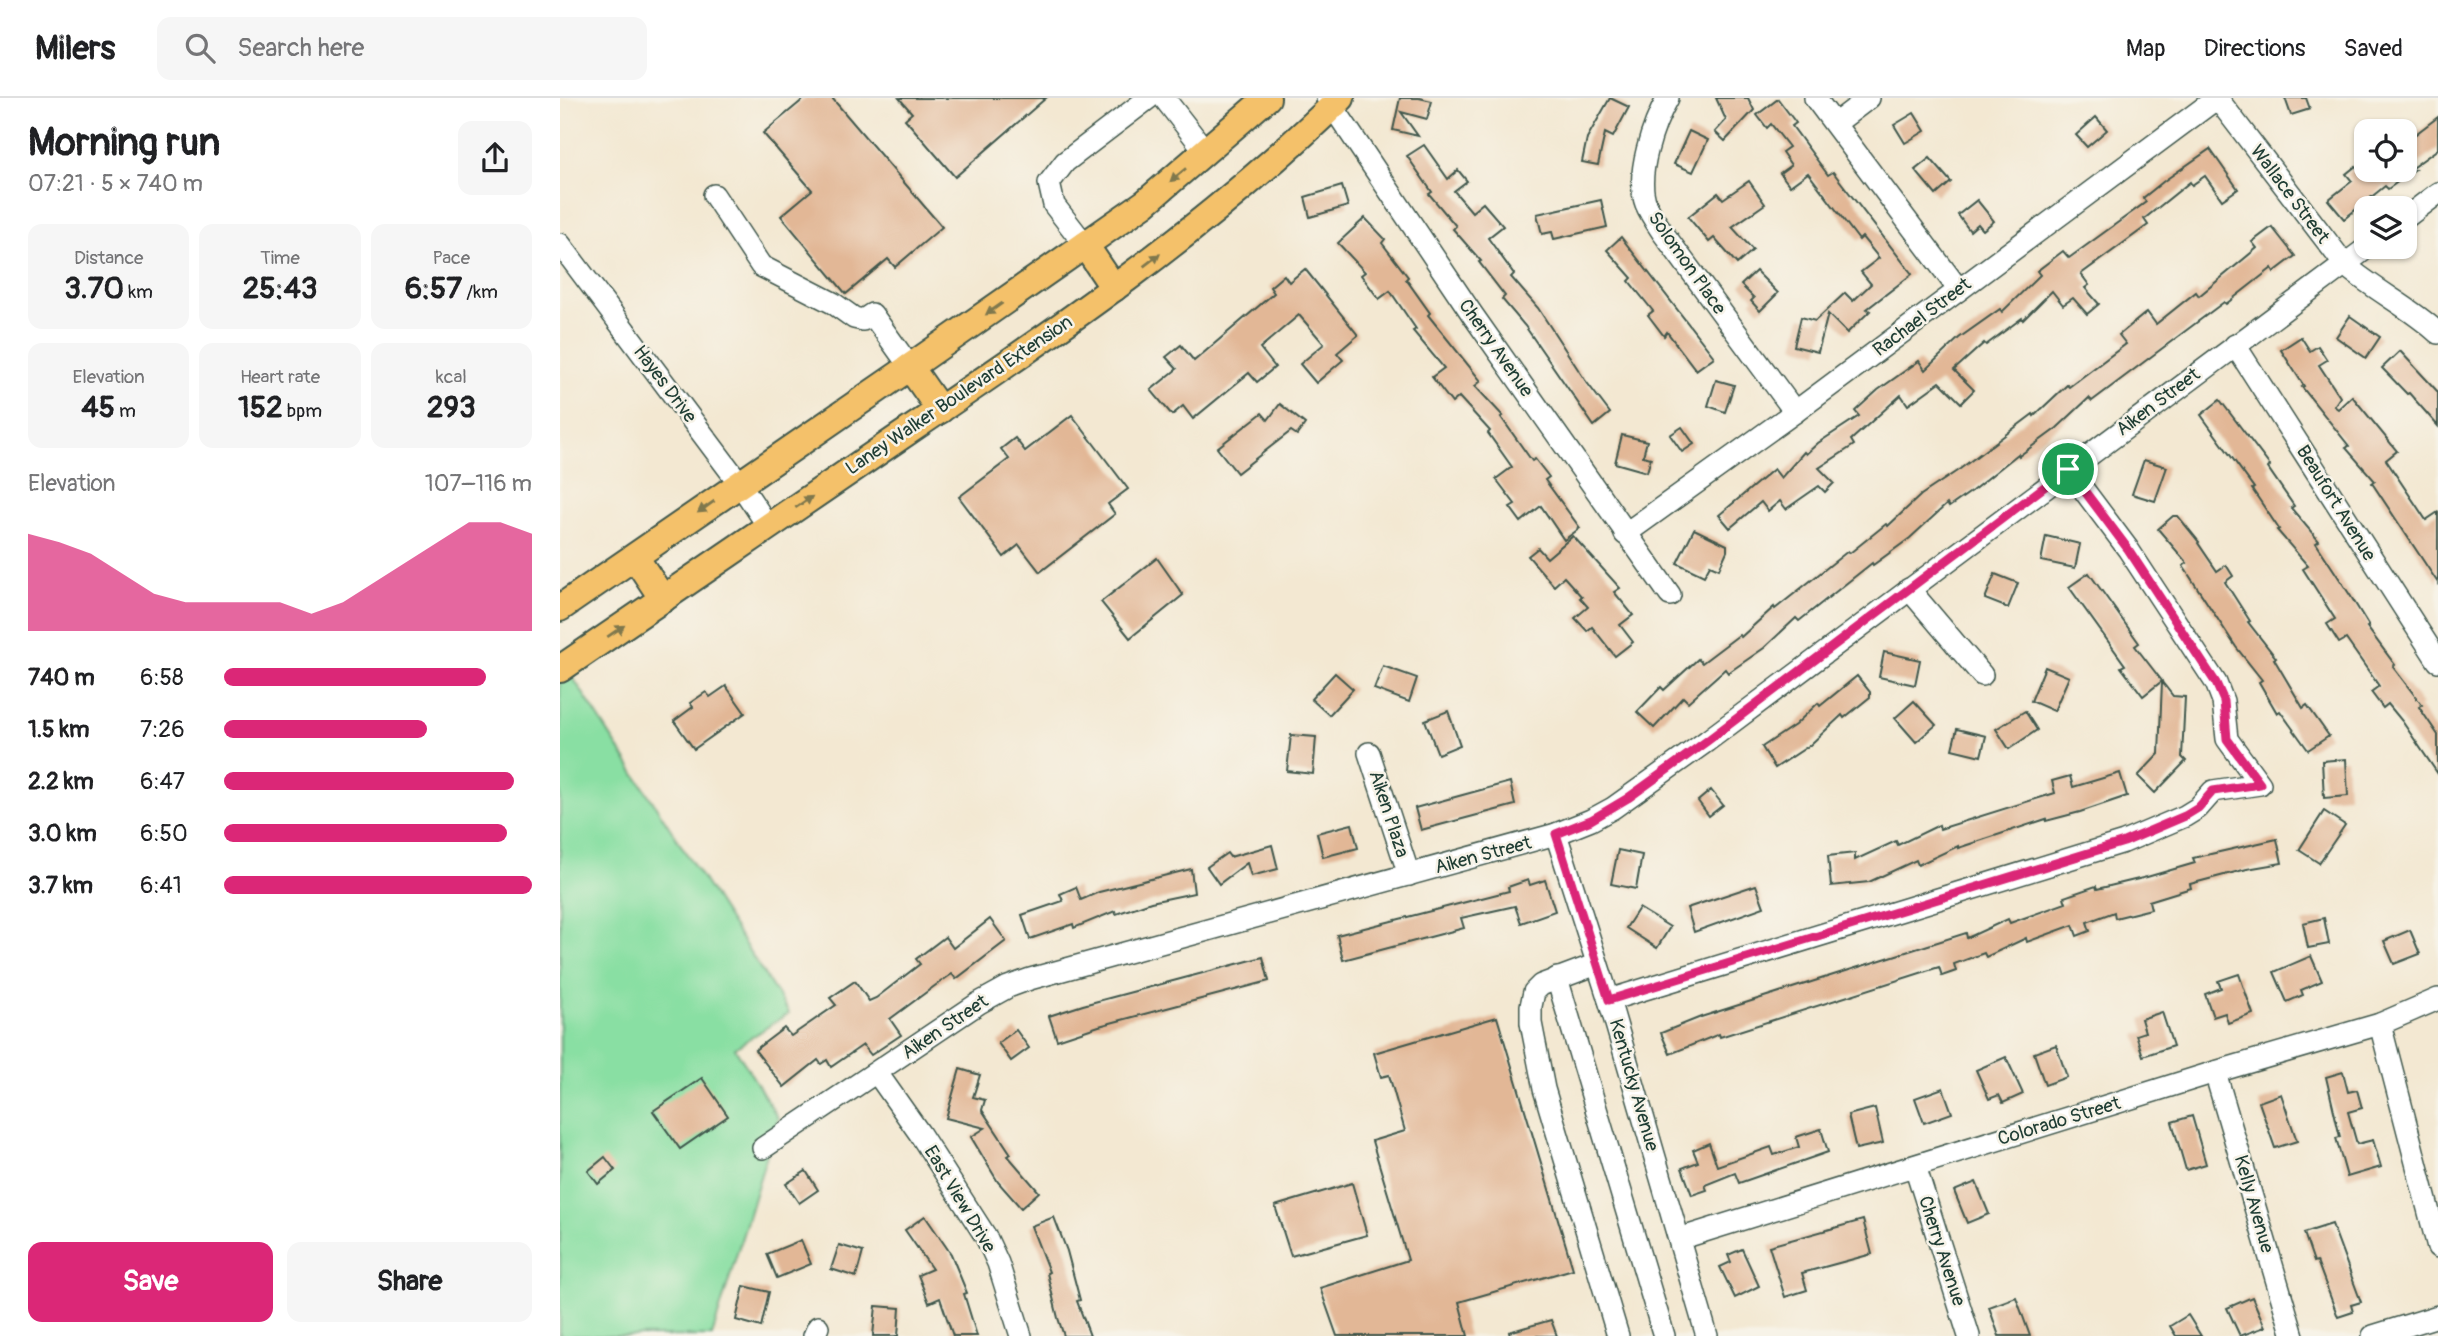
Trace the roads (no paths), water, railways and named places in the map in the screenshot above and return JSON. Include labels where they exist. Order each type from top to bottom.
[{"type":"main road","points":[[560,608],[1085,245],[1206,152],[1267,98]]},
{"type":"main road","name":"Laney Walker Boulevard Extension","points":[[560,669],[1114,288],[1189,232],[1334,101]]},
{"type":"main road","points":[[1085,245],[1114,288]]},
{"type":"main road","points":[[910,368],[940,410]]},
{"type":"main road","points":[[635,557],[663,599]]},
{"type":"street","points":[[1085,245],[1054,205],[1049,183],[1065,162],[1149,98]]},
{"type":"street","points":[[1164,98],[1206,152]]},
{"type":"street","name":"Solomon Place","points":[[1668,98],[1649,148],[1642,178],[1646,204],[1663,233],[1794,412]]},
{"type":"street","points":[[1815,98],[1959,290]]},
{"type":"street","points":[[1836,123],[1869,98]]},
{"type":"street","name":"Rachael Street","points":[[1625,534],[2217,98]]},
{"type":"street","name":"Wallace Street","points":[[2217,98],[2344,265],[2438,333]]},
{"type":"street","name":"Cherry Avenue","points":[[1334,101],[1472,314],[1670,595]]},
{"type":"street","points":[[2417,209],[2438,193]]},
{"type":"street","points":[[714,195],[761,266],[833,303],[854,318],[863,320],[873,314],[910,368]]},
{"type":"street","name":"Hayes Drive","points":[[560,244],[740,484],[768,526]]},
{"type":"street","name":"Aiken Street","points":[[763,1148],[979,1003],[1008,987],[1043,975],[1556,834],[1591,820],[1628,798],[1707,741],[2354,258]]},
{"type":"street","name":"Beaufort Avenue","points":[[2235,345],[2438,661]]},
{"type":"street","points":[[1609,1000],[2124,842],[2185,816],[2198,808],[2213,791],[2260,784],[2227,739],[2224,701],[2216,683],[2128,549],[2068,469]]},
{"type":"street","points":[[1909,589],[1982,675]]},
{"type":"street","name":"Aiken Plaza","points":[[1369,752],[1409,875]]},
{"type":"street","name":"Kentucky Avenue","points":[[1556,834],[1609,1000],[1707,1336]]},
{"type":"street","points":[[1597,964],[1541,985],[1534,992],[1531,1023],[1544,1089],[1618,1336]]},
{"type":"street","points":[[1557,978],[1664,1336]]},
{"type":"street","name":"Colorado Street","points":[[1679,1239],[2214,1072],[2380,1024],[2438,999]]},
{"type":"street","points":[[2380,1024],[2438,1247]]},
{"type":"street","name":"Kelly Avenue","points":[[2214,1072],[2292,1336]]},
{"type":"street","name":"East View Drive","points":[[877,1073],[986,1237],[998,1263],[1021,1336]]},
{"type":"street","name":"Cherry Avenue","points":[[1915,1166],[1969,1336]]},
{"type":"street","points":[[2373,1336],[2438,1316]]}]
